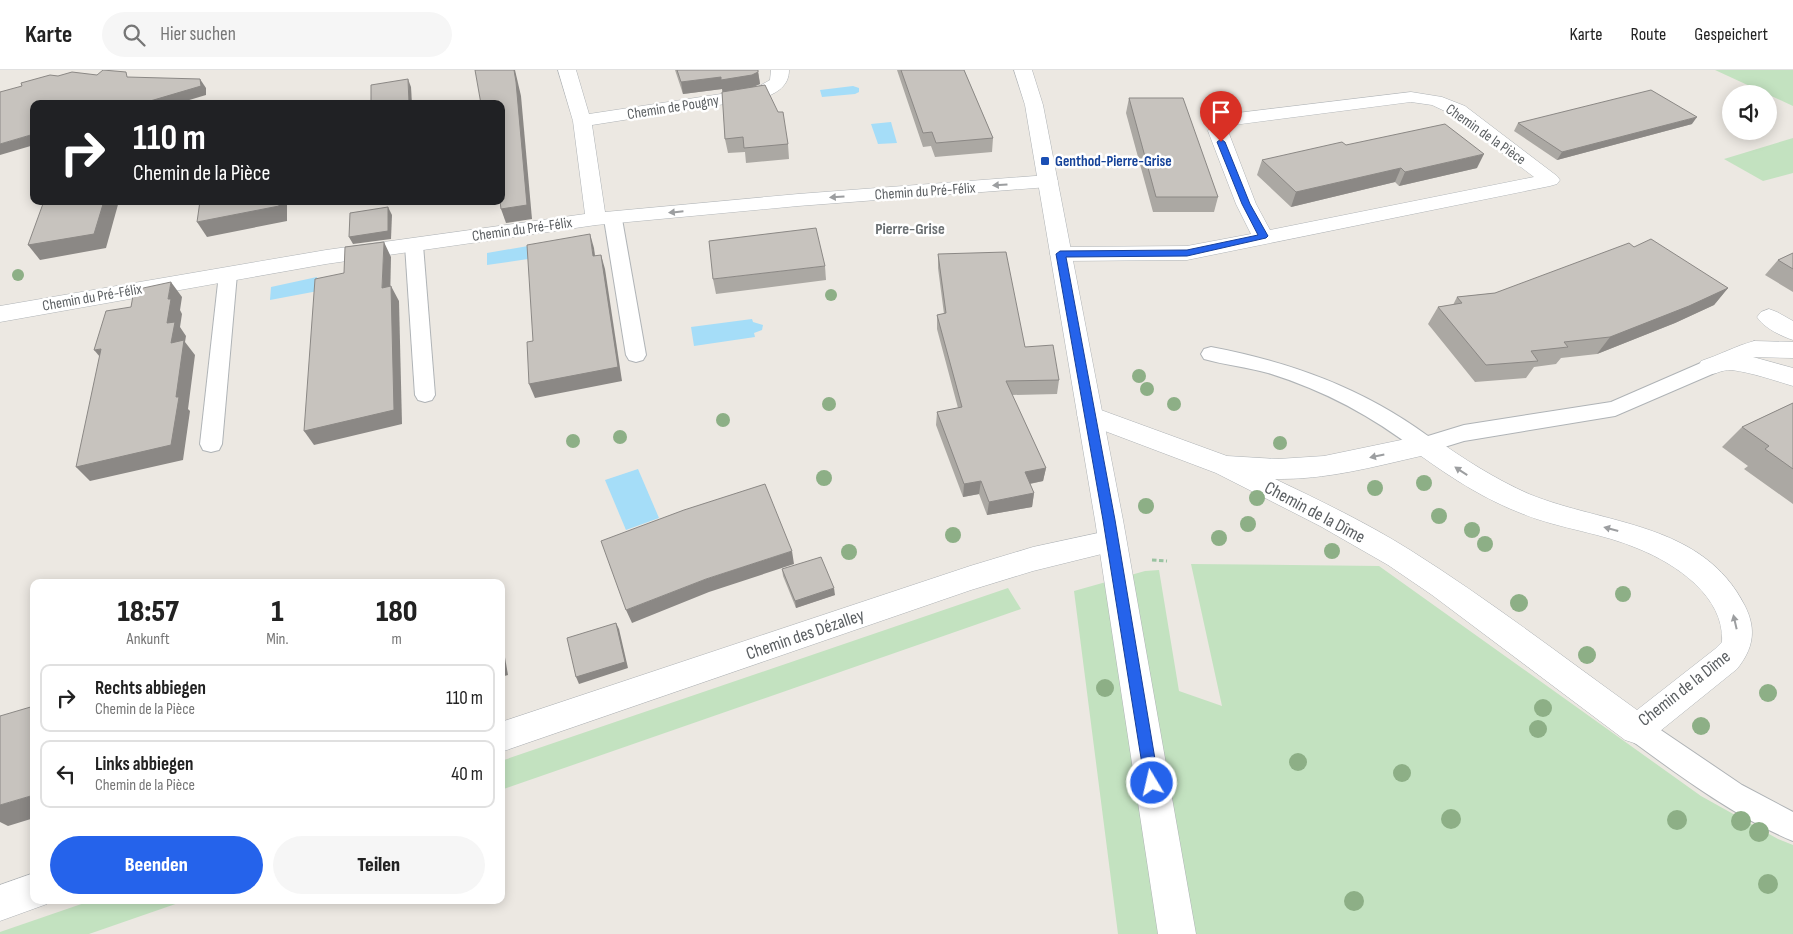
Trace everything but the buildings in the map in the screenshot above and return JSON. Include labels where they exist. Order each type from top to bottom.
[{"type":"street","points":[[568,70],[605,219]]},
{"type":"street","name":"Chemin de Pougny","points":[[582,121],[757,94],[778,83],[780,70]]},
{"type":"street","points":[[1024,70],[1034,105],[1090,415],[1177,934]]},
{"type":"street","name":"Chemin de la Pièce","points":[[1060,254],[1187,253],[1263,236],[1550,180],[1458,110],[1450,105],[1432,100],[1411,98],[1229,120],[1220,125],[1218,131],[1246,204],[1263,236]]},
{"type":"street","name":"Chemin du Pré-Félix","points":[[0,314],[326,257],[605,219],[798,200],[1048,181]]},
{"type":"street","points":[[1769,317],[1793,332]]},
{"type":"street","name":"Chemin de la Dîme","points":[[1719,364],[1742,352],[1754,349],[1793,350]]},
{"type":"street","points":[[1719,364],[1765,368],[1793,377]]},
{"type":"street","name":"Chemin de la Dîme","points":[[1090,415],[1225,466],[1330,518],[1398,557],[1442,586],[1637,729],[1726,659],[1736,646],[1736,619],[1716,586],[1700,571],[1665,547],[1630,534],[1517,501],[1470,477],[1425,445],[1338,464],[1310,468],[1282,469],[1225,466]]},
{"type":"street","name":"Chemin des Dézalley","points":[[505,736],[970,578],[1033,559],[1112,541]]},
{"type":"street","points":[[0,903],[30,892]]},
{"type":"lane","points":[[605,219],[636,355]]},
{"type":"lane","points":[[414,244],[425,395]]},
{"type":"lane","points":[[211,444],[228,274]]},
{"type":"lane","points":[[1211,354],[1274,367],[1328,386],[1396,423],[1425,445]]},
{"type":"lane","name":"Chemin de la Dîme","points":[[1425,445],[1464,433],[1615,409],[1719,364]]},
{"type":"lane","points":[[1637,729],[1708,780],[1757,810],[1793,826]]},
{"type":"green space","points":[[1715,70],[1793,70],[1793,106],[1777,99],[1777,85],[1748,85]]},
{"type":"green space","points":[[1793,138],[1793,173],[1763,181],[1724,159]]},
{"type":"green space","points":[[1191,564],[1379,566],[1701,796],[1778,839],[1793,845],[1793,934],[1118,934],[1074,591],[1145,571],[1159,570],[1179,691],[1222,706]]},
{"type":"green space","points":[[1008,588],[1021,609],[505,789],[505,760]]},
{"type":"green space","points":[[81,904],[175,904],[89,934],[0,934],[0,932]]},
{"type":"water","points":[[853,86],[859,88],[859,92],[822,97],[820,90]]},
{"type":"water","points":[[891,122],[897,143],[878,144],[871,124]]},
{"type":"water","points":[[528,246],[528,259],[487,265],[487,253]]},
{"type":"water","points":[[317,277],[318,291],[270,300],[271,287]]},
{"type":"water","points":[[752,319],[753,322],[763,325],[762,330],[754,333],[755,337],[694,346],[691,327]]},
{"type":"water","points":[[638,469],[659,518],[626,530],[605,480]]},
{"type":"place","name":"Genthod-Pierre-Grise","points":[[1045,161]]},
{"type":"district","name":"Pierre-Grise","points":[[910,228]]},
{"type":"route","points":[[1152,783],[1109,520],[1060,254],[1156,255],[1187,253],[1263,236],[1246,204],[1221,142]]}]
